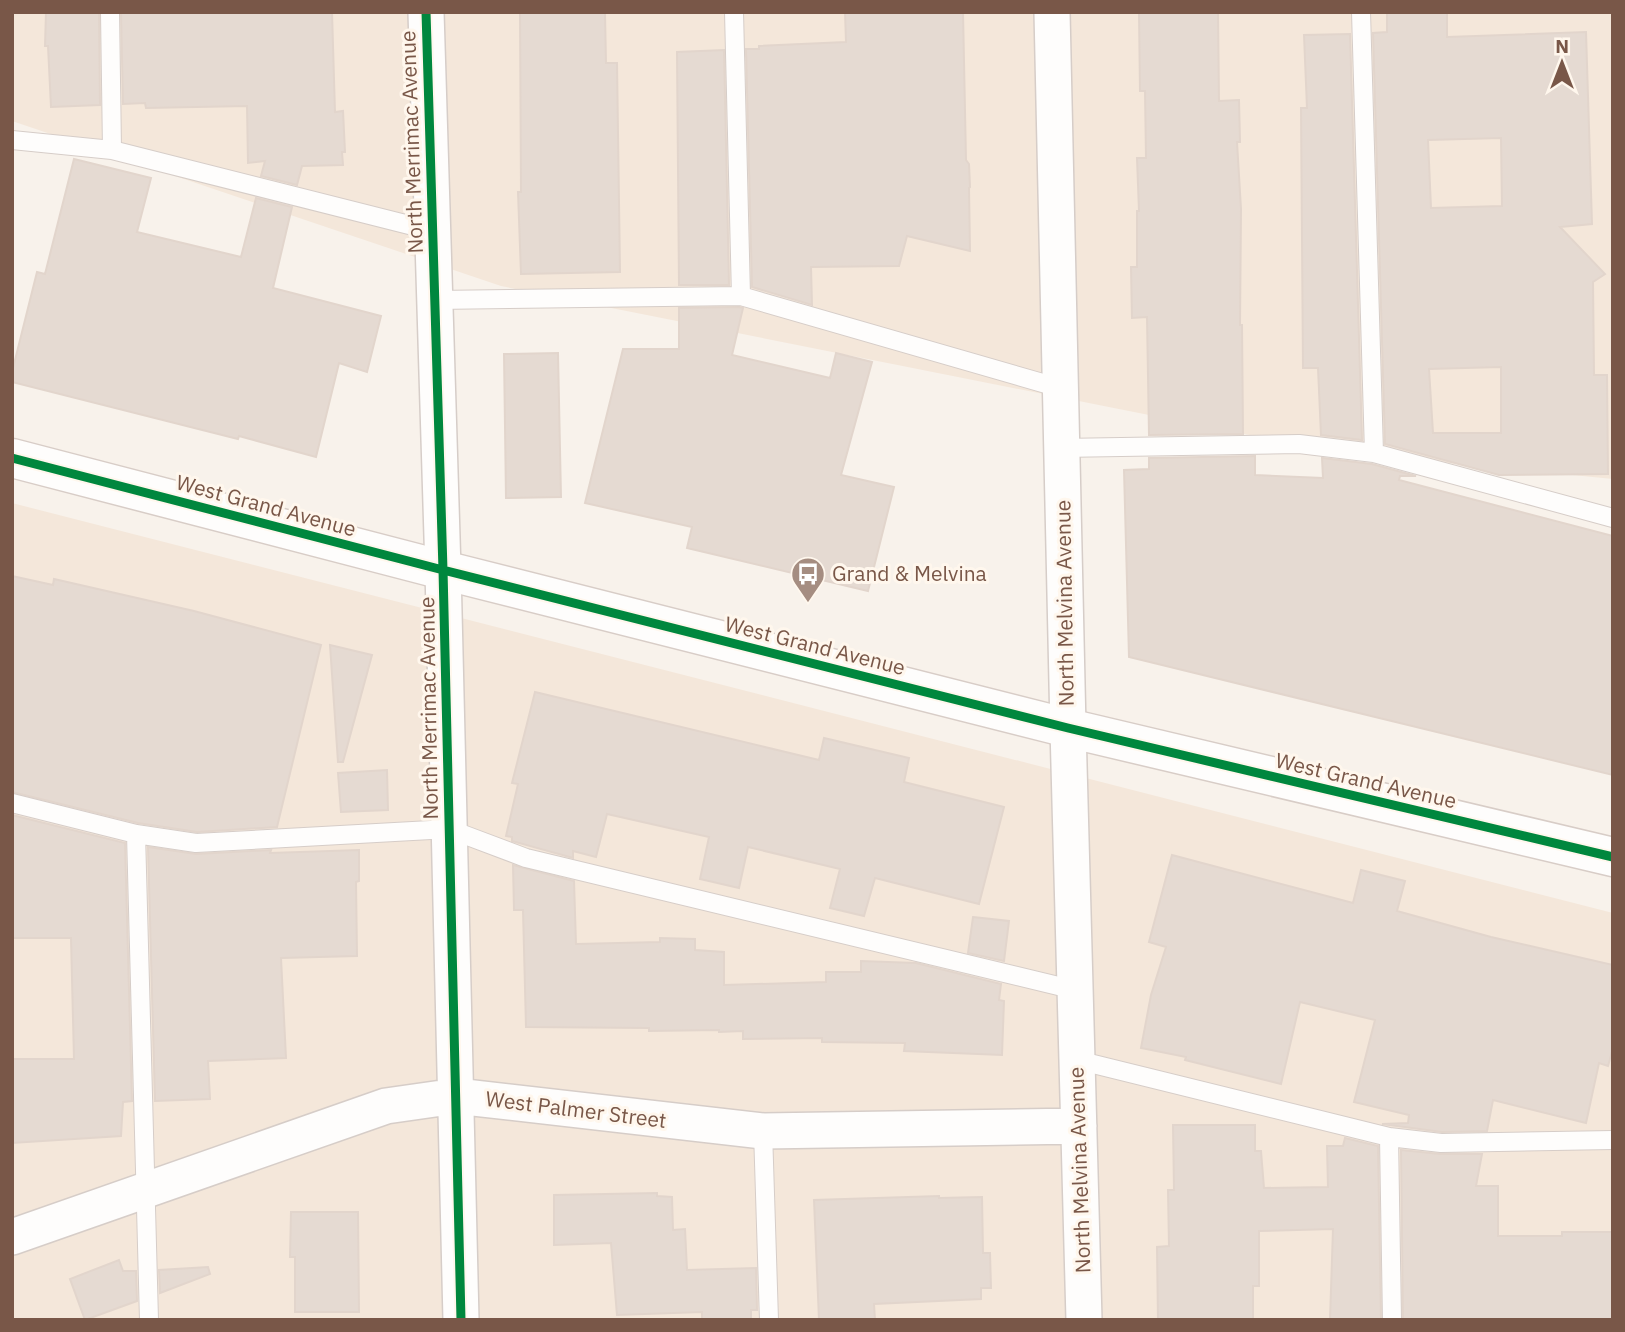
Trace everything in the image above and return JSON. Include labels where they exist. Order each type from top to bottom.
[{"type":"main road","name":"West Grand Avenue","points":[[12,458],[1068,728],[1613,857]]},
{"type":"street","name":"North Merrimac Avenue","points":[[426,12],[450,829],[461,1320]]},
{"type":"street","name":"North Melvina Avenue","points":[[1052,12],[1084,1320]]},
{"type":"street","name":"West Palmer Street","points":[[12,1237],[386,1106],[456,1096],[763,1132],[1079,1126]]},
{"type":"lane","points":[[110,12],[112,150]]},
{"type":"lane","points":[[734,12],[741,296]]},
{"type":"lane","points":[[1361,12],[1374,453]]},
{"type":"lane","points":[[12,140],[112,150],[433,231]]},
{"type":"lane","points":[[435,300],[741,296],[1060,388]]},
{"type":"lane","points":[[1061,448],[1299,444],[1374,453],[1613,518]]},
{"type":"lane","points":[[12,803],[136,834],[196,843],[450,829],[526,858],[1075,990]]},
{"type":"lane","points":[[136,834],[149,1320]]},
{"type":"lane","points":[[1077,1060],[1389,1137],[1441,1143],[1613,1140]]},
{"type":"lane","points":[[763,1132],[769,1320]]},
{"type":"lane","points":[[1389,1137],[1392,1320]]},
{"type":"shaded area","points":[[12,12],[1613,12],[1613,479],[1335,452],[501,286],[12,121]]},
{"type":"shaded area","points":[[12,503],[1613,913],[1613,1320],[12,1320]]},
{"type":"building","points":[[46,12],[99,12],[100,105],[51,107],[48,46],[45,46]]},
{"type":"building","points":[[121,12],[332,12],[335,112],[343,111],[343,165],[302,166],[297,185],[261,176],[265,161],[248,163],[247,106],[146,108],[145,103],[123,104]]},
{"type":"building","points":[[520,12],[605,13],[606,63],[617,63],[620,272],[521,274],[518,192],[521,192]]},
{"type":"building","points":[[845,12],[963,12],[970,251],[907,236],[899,266],[811,267],[812,305],[752,287],[746,49],[846,42]]},
{"type":"building","points":[[1139,12],[1218,12],[1219,101],[1239,100],[1240,142],[1237,142],[1241,209],[1243,434],[1149,435],[1147,317],[1132,318],[1131,267],[1137,267],[1139,211],[1137,158],[1146,158],[1145,91],[1140,91]]},
{"type":"building","points":[[1387,12],[1447,12],[1447,37],[1586,32],[1592,224],[1560,227],[1605,274],[1593,282],[1594,375],[1607,375],[1608,474],[1499,475],[1385,444],[1373,33],[1387,32]],"holes":[[[1501,138],[1502,206],[1431,208],[1428,140]],[[1501,367],[1501,433],[1433,433],[1429,369]]]},
{"type":"building","points":[[1350,34],[1362,440],[1321,435],[1318,368],[1303,368],[1301,108],[1307,108],[1304,35]]},
{"type":"building","points":[[724,50],[729,285],[679,285],[677,52]]},
{"type":"building","points":[[74,159],[151,178],[137,232],[241,257],[256,198],[292,207],[273,288],[381,316],[367,372],[339,363],[316,457],[12,382],[12,372],[37,272],[45,274]]},
{"type":"building","points":[[679,308],[743,308],[732,355],[830,378],[836,353],[872,362],[841,475],[894,487],[868,591],[687,548],[692,527],[585,503],[623,349],[679,349]]},
{"type":"building","points":[[558,353],[561,497],[506,498],[504,354]]},
{"type":"building","points":[[1255,456],[1255,475],[1323,478],[1322,458],[1372,464],[1416,476],[1400,476],[1399,480],[1613,536],[1613,775],[1129,657],[1124,470],[1149,469],[1149,458]]},
{"type":"building","points":[[12,576],[53,585],[54,579],[194,611],[321,645],[277,827],[197,832],[138,823],[12,792]]},
{"type":"building","points":[[330,645],[372,655],[343,762],[338,762]]},
{"type":"building","points":[[535,692],[819,760],[824,738],[909,758],[904,782],[1004,807],[979,904],[875,878],[864,916],[830,908],[840,869],[748,847],[739,888],[700,879],[709,837],[607,814],[596,857],[573,851],[573,858],[512,841],[512,837],[506,836],[518,784],[512,783]]},
{"type":"building","points":[[387,770],[388,810],[341,812],[338,773]]},
{"type":"building","points":[[12,815],[125,843],[132,1101],[123,1102],[121,1136],[12,1143],[12,1059],[74,1059],[71,938],[12,938]]},
{"type":"building","points":[[148,847],[196,854],[271,850],[270,853],[359,850],[359,881],[356,882],[357,956],[281,958],[286,1058],[208,1061],[210,1099],[155,1101]]},
{"type":"building","points":[[1172,855],[1353,903],[1361,870],[1405,881],[1397,911],[1491,937],[1613,965],[1613,1048],[1608,1066],[1599,1063],[1586,1123],[1493,1100],[1487,1131],[1442,1132],[1382,1124],[1408,1123],[1409,1115],[1354,1102],[1375,1020],[1300,1002],[1281,1084],[1185,1060],[1186,1057],[1141,1048],[1151,995],[1166,947],[1149,942]]},
{"type":"building","points":[[513,865],[574,881],[576,944],[660,942],[660,938],[695,939],[695,950],[724,952],[724,985],[826,982],[826,972],[861,972],[861,961],[916,963],[1001,984],[999,1000],[1004,1001],[1002,1055],[904,1051],[905,1043],[822,1042],[822,1038],[743,1039],[743,1031],[526,1027],[523,910],[514,910]]},
{"type":"building","points":[[973,917],[1009,921],[1004,961],[968,953]]},
{"type":"building","points":[[1173,1125],[1255,1125],[1255,1151],[1261,1151],[1264,1188],[1328,1187],[1327,1146],[1343,1146],[1345,1138],[1378,1146],[1381,1320],[1330,1320],[1333,1229],[1259,1231],[1259,1286],[1253,1286],[1253,1320],[1158,1320],[1157,1247],[1169,1246],[1168,1190],[1174,1190]]},
{"type":"building","points":[[1401,1150],[1482,1154],[1476,1186],[1498,1186],[1498,1236],[1562,1236],[1562,1232],[1613,1232],[1613,1320],[1403,1320]]},
{"type":"building","points":[[657,1193],[657,1196],[672,1197],[673,1230],[685,1229],[687,1270],[756,1268],[757,1310],[751,1310],[751,1320],[702,1320],[702,1312],[617,1315],[611,1243],[554,1245],[554,1195]]},
{"type":"building","points":[[982,1197],[983,1253],[990,1253],[991,1288],[981,1288],[981,1299],[874,1304],[875,1320],[819,1320],[814,1200]]},
{"type":"building","points":[[291,1212],[358,1212],[359,1312],[295,1312],[295,1257],[290,1257]]},
{"type":"building","points":[[119,1260],[123,1271],[136,1271],[137,1301],[85,1320],[70,1279]]},
{"type":"building","points":[[208,1267],[210,1274],[160,1293],[159,1270]]},
{"type":"cycle path","points":[[426,12],[461,1320]]},
{"type":"cycle path","points":[[12,458],[1068,728],[1613,857]]},
{"type":"place","name":"Grand & Melvina","points":[[808,604]]}]
